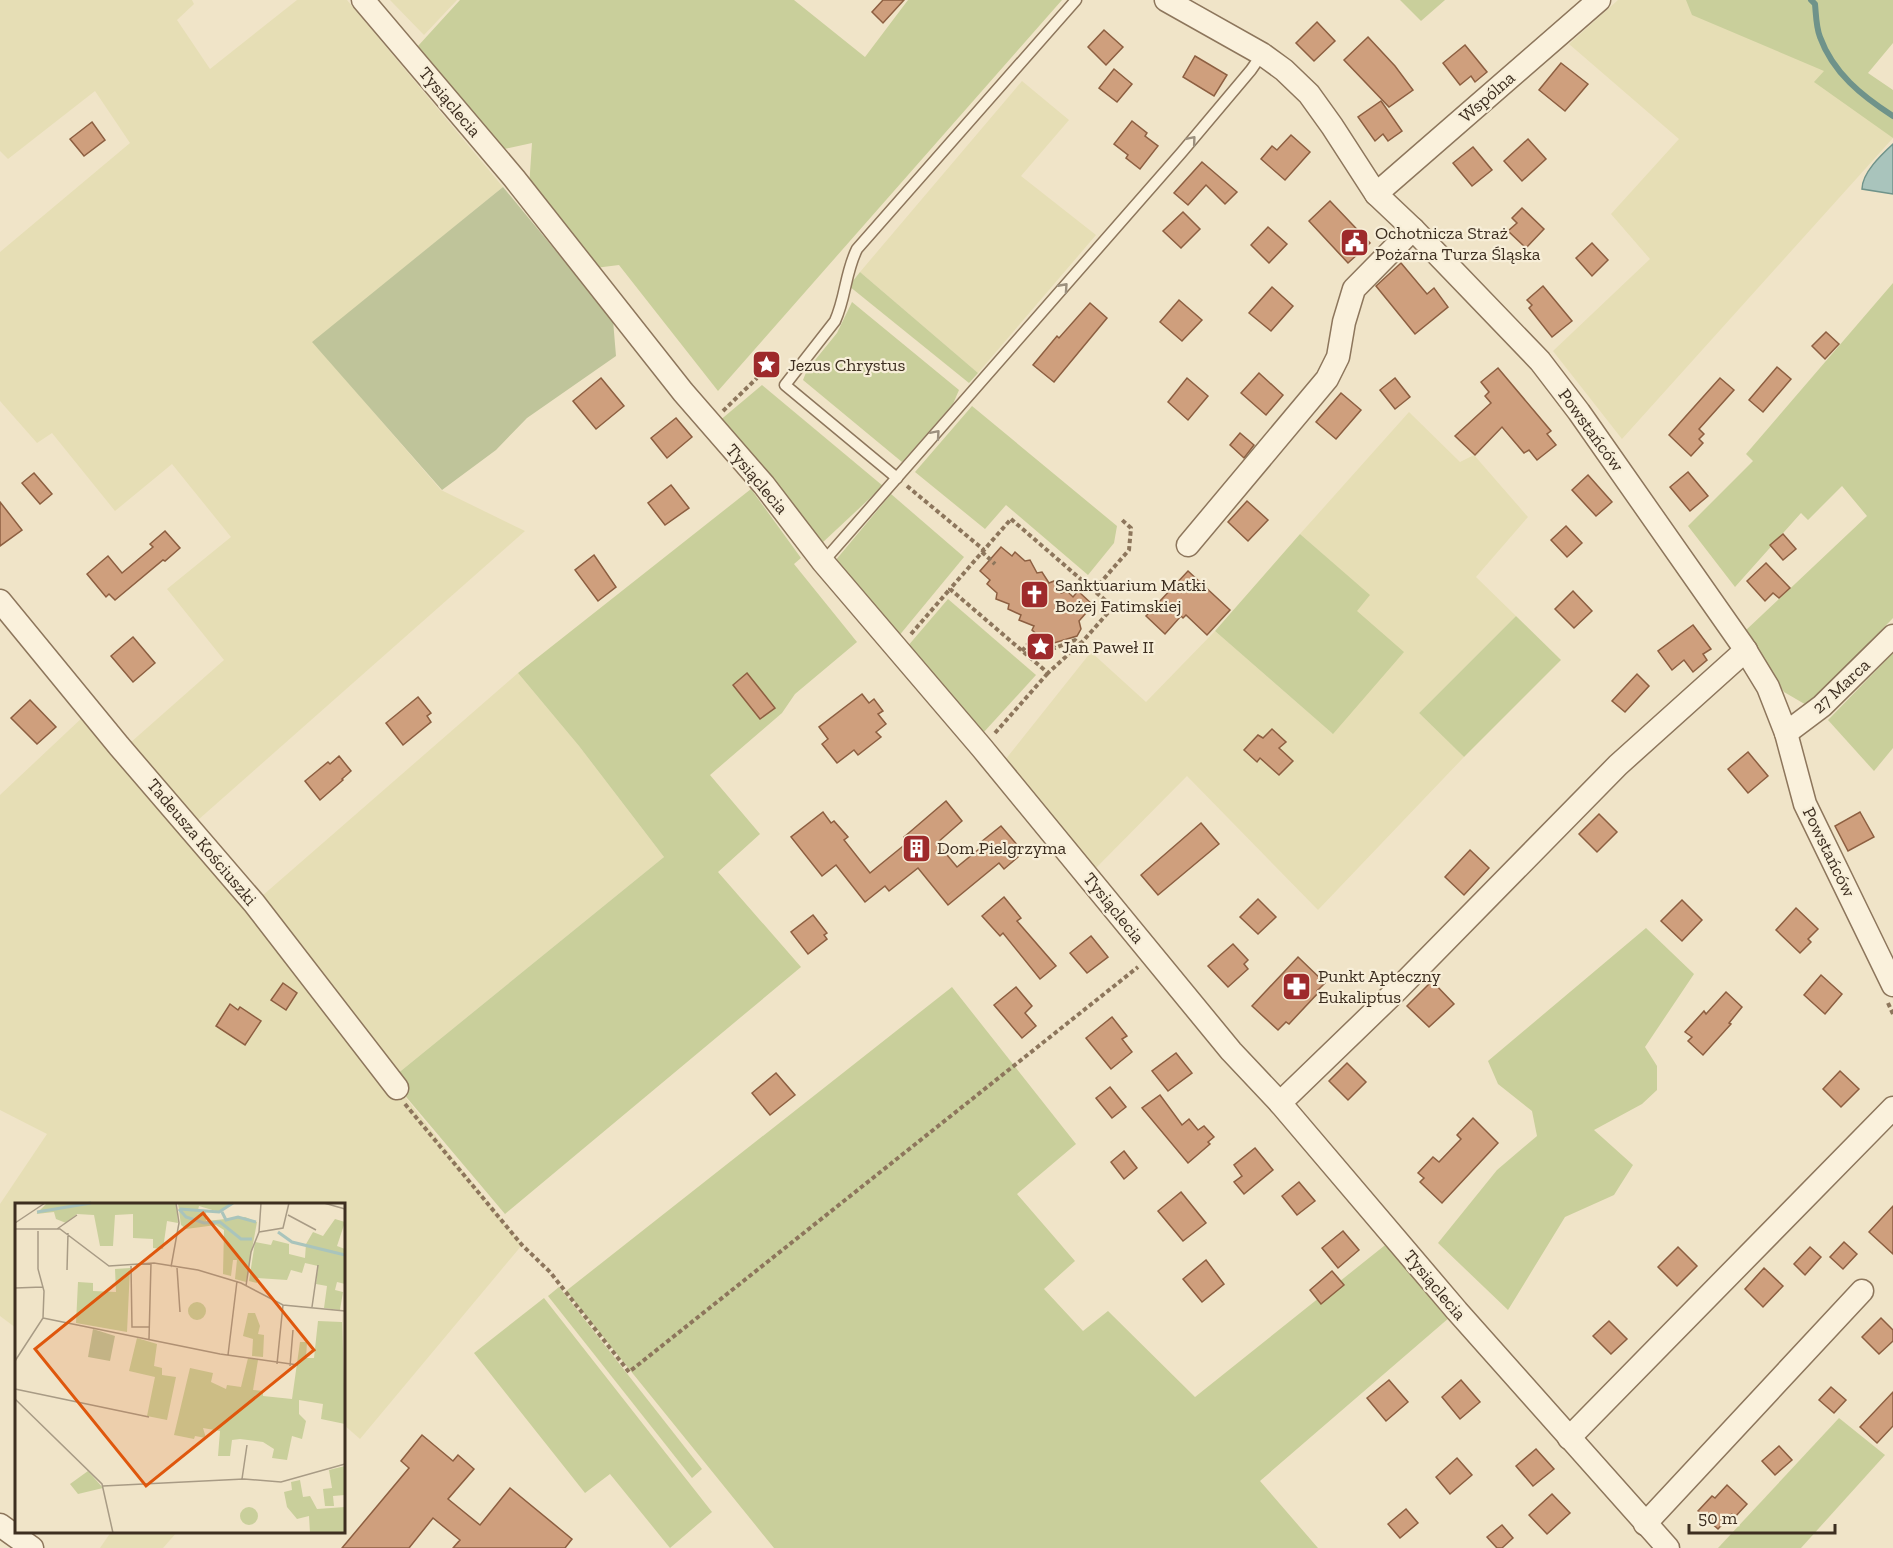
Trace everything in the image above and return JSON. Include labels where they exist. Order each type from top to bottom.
[{"type":"street","name":"Tysiąclecia","points":[[363,0],[513,178],[683,392],[764,485],[824,562],[982,748],[1231,1051],[1280,1103],[1457,1311],[1668,1548]]},
{"type":"street","name":"Powstańców","points":[[1166,0],[1262,54],[1284,70],[1309,94],[1376,194],[1413,229],[1540,361],[1608,452],[1746,650],[1768,687],[1786,733],[1805,804],[1893,985]]},
{"type":"street","name":"Wspólna","points":[[1376,194],[1599,0]]},
{"type":"street","points":[[1188,545],[1327,379],[1338,357],[1344,322],[1354,289],[1413,229]]},
{"type":"street","name":"Tadeusza Kościuszki","points":[[0,601],[119,746],[254,903],[398,1088]]},
{"type":"street","name":"27 Marca","points":[[1786,733],[1822,706],[1893,636]]},
{"type":"street","points":[[1280,1103],[1618,765],[1746,650]]},
{"type":"street","points":[[1569,1438],[1893,1108]]},
{"type":"street","points":[[1645,1524],[1862,1291]]},
{"type":"street","points":[[0,1525],[32,1548]]},
{"type":"lane","points":[[897,478],[785,385],[835,321],[841,309],[849,264],[857,249],[1076,0]]},
{"type":"lane","points":[[824,562],[1189,143],[1262,54]]},
{"type":"path","points":[[718,415],[757,378]]},
{"type":"path","points":[[913,491],[995,564]]},
{"type":"path","points":[[898,649],[1011,519],[1113,607],[1080,644],[1048,673],[982,748]]},
{"type":"path","points":[[1094,590],[1128,550],[1131,528],[1121,519]]},
{"type":"path","points":[[950,589],[1048,673]]},
{"type":"path","points":[[1022,651],[1036,636],[1048,647],[1050,644],[1055,648],[1075,640],[1080,644]]},
{"type":"path","name":"Tysiąclecia","points":[[398,1088],[399,1097],[522,1245],[550,1272],[629,1372],[1153,956]]},
{"type":"shaded area","points":[[0,0],[192,0],[194,4],[177,20],[210,69],[297,0],[347,0],[503,187],[313,342],[441,490],[525,531],[198,820],[130,743],[224,660],[167,589],[231,537],[172,464],[115,511],[52,433],[37,443],[0,401],[0,252],[130,143],[95,91],[8,159],[0,151]]},
{"type":"shaded area","points":[[390,0],[457,0],[424,35]]},
{"type":"shaded area","points":[[1618,0],[1696,0],[1825,62],[1893,138],[1622,439],[1553,351],[1650,259],[1611,214],[1679,139],[1569,44]]},
{"type":"shaded area","points":[[1022,81],[1069,120],[1021,176],[1096,235],[978,373],[860,272]]},
{"type":"shaded area","points":[[1409,412],[1460,462],[1474,455],[1528,517],[1476,577],[1516,616],[1419,713],[1464,757],[1318,910],[1187,776],[1088,876],[1005,760],[1091,652],[1146,702],[1215,631],[1332,733],[1356,610],[1369,595],[1300,534]]},
{"type":"shaded area","points":[[518,673],[579,746],[664,857],[391,1079],[522,1245],[360,1439],[345,1426],[345,1203],[15,1203],[15,1327],[0,1316],[0,1204],[47,1134],[0,1110],[0,795],[84,716],[254,903]]},
{"type":"shaded area","points":[[110,1533],[176,1533],[163,1548],[100,1548]]},
{"type":"green space","points":[[460,0],[794,0],[865,57],[908,0],[1062,0],[718,391],[619,265],[595,268],[529,187],[532,143],[504,149],[418,46]]},
{"type":"green space","points":[[1400,0],[1445,0],[1421,21]]},
{"type":"green space","points":[[1686,0],[1893,0],[1893,43],[1868,73],[1893,90],[1893,138],[1814,82],[1824,71],[1692,15]]},
{"type":"green space","points":[[503,187],[613,320],[616,356],[527,418],[496,450],[442,490],[312,342]]},
{"type":"green space","points":[[860,272],[978,373],[969,383],[849,286]]},
{"type":"green space","points":[[1893,283],[1893,618],[1808,706],[1784,692],[1745,631],[1867,516],[1842,486],[1808,520],[1801,513],[1735,587],[1688,526],[1753,461],[1746,454]]},
{"type":"green space","points":[[852,302],[959,390],[953,404],[902,462],[803,380],[807,370],[837,333]]},
{"type":"green space","points":[[762,385],[883,486],[821,544],[718,422]]},
{"type":"green space","points":[[972,406],[1117,526],[1114,543],[1088,575],[1006,505],[985,529],[915,472]]},
{"type":"green space","points":[[751,489],[801,558],[794,564],[857,642],[795,694],[782,713],[710,775],[760,834],[718,872],[801,967],[505,1214],[391,1079],[664,857],[579,746],[518,673]]},
{"type":"green space","points":[[891,494],[964,557],[898,637],[835,561]]},
{"type":"green space","points":[[1300,534],[1370,595],[1357,611],[1404,652],[1333,734],[1215,631]]},
{"type":"green space","points":[[948,599],[1036,675],[983,733],[907,647]]},
{"type":"green space","points":[[1516,616],[1561,660],[1464,757],[1419,713]]},
{"type":"green space","points":[[1893,653],[1893,748],[1874,771],[1828,720]]},
{"type":"green space","points":[[1646,928],[1694,974],[1645,1047],[1657,1066],[1657,1090],[1642,1104],[1594,1130],[1633,1165],[1614,1195],[1565,1217],[1508,1310],[1438,1243],[1497,1170],[1537,1136],[1532,1111],[1498,1084],[1488,1061]]},
{"type":"green space","points":[[952,987],[1076,1144],[1017,1194],[1075,1261],[1044,1289],[1083,1331],[1108,1311],[1195,1397],[1394,1238],[1457,1311],[1260,1481],[1318,1548],[774,1548],[566,1291]]},
{"type":"green space","points":[[559,1287],[702,1469],[692,1478],[548,1296]]},
{"type":"green space","points":[[544,1298],[712,1512],[670,1548],[610,1474],[585,1493],[474,1353]]},
{"type":"green space","points":[[1839,1418],[1885,1455],[1801,1548],[1718,1548]]},
{"type":"water","points":[[1893,144],[1893,194],[1862,189],[1869,171]]},
{"type":"building","points":[[883,0],[904,0],[883,23],[872,12]]},
{"type":"building","points":[[1317,22],[1335,41],[1314,61],[1296,43]]},
{"type":"building","points":[[1104,30],[1123,47],[1106,65],[1088,47]]},
{"type":"building","points":[[1368,37],[1395,66],[1413,90],[1389,107],[1344,60]]},
{"type":"building","points":[[1465,45],[1487,72],[1475,82],[1471,76],[1460,85],[1443,63]]},
{"type":"building","points":[[1195,56],[1227,75],[1214,96],[1183,77]]},
{"type":"building","points":[[1561,63],[1588,84],[1565,111],[1539,90]]},
{"type":"building","points":[[1114,69],[1132,84],[1117,102],[1099,88]]},
{"type":"building","points":[[1381,101],[1402,131],[1388,141],[1383,134],[1375,141],[1358,117]]},
{"type":"building","points":[[1132,121],[1147,133],[1145,136],[1158,146],[1140,169],[1114,144]]},
{"type":"building","points":[[92,122],[105,140],[84,156],[70,139]]},
{"type":"building","points":[[1291,135],[1310,152],[1285,180],[1261,159],[1272,146],[1277,150]]},
{"type":"building","points":[[1528,139],[1546,159],[1522,181],[1504,161]]},
{"type":"building","points":[[1473,147],[1492,170],[1472,186],[1453,163]]},
{"type":"building","points":[[1202,162],[1237,192],[1225,204],[1206,185],[1188,205],[1174,193]]},
{"type":"building","points":[[1330,201],[1370,243],[1348,263],[1309,221]]},
{"type":"building","points":[[1522,208],[1544,229],[1526,248],[1508,231],[1517,223],[1512,218]]},
{"type":"building","points":[[1183,212],[1200,229],[1181,248],[1163,231]]},
{"type":"building","points":[[1268,227],[1287,244],[1269,263],[1251,245]]},
{"type":"building","points":[[1592,243],[1608,260],[1592,276],[1576,258]]},
{"type":"building","points":[[1401,263],[1427,294],[1434,288],[1448,307],[1415,334],[1376,286]]},
{"type":"building","points":[[1543,286],[1572,321],[1552,337],[1529,308],[1532,305],[1527,300]]},
{"type":"building","points":[[1272,287],[1293,306],[1271,331],[1249,313]]},
{"type":"building","points":[[1179,300],[1202,320],[1182,341],[1160,322]]},
{"type":"building","points":[[1090,303],[1107,318],[1054,382],[1033,365],[1057,336],[1059,338]]},
{"type":"building","points":[[1826,332],[1839,344],[1825,359],[1812,346]]},
{"type":"building","points":[[1777,367],[1791,379],[1763,412],[1749,400]]},
{"type":"building","points":[[1498,368],[1551,431],[1547,434],[1556,445],[1537,460],[1529,450],[1524,453],[1502,427],[1475,455],[1455,436],[1491,403],[1485,396],[1489,392],[1481,382]]},
{"type":"building","points":[[1259,373],[1283,395],[1266,415],[1241,393]]},
{"type":"building","points":[[601,378],[624,406],[596,429],[573,401]]},
{"type":"building","points":[[1187,378],[1208,396],[1188,420],[1168,402]]},
{"type":"building","points":[[1395,378],[1410,397],[1395,409],[1380,390]]},
{"type":"building","points":[[1720,378],[1734,390],[1699,429],[1704,434],[1699,439],[1703,443],[1691,456],[1669,435]]},
{"type":"building","points":[[1341,393],[1361,410],[1336,439],[1316,422]]},
{"type":"building","points":[[676,418],[692,437],[667,458],[651,438]]},
{"type":"building","points":[[1240,433],[1254,445],[1244,458],[1230,445]]},
{"type":"building","points":[[1688,472],[1708,496],[1690,511],[1670,487]]},
{"type":"building","points":[[34,473],[52,494],[40,504],[22,483]]},
{"type":"building","points":[[1588,475],[1612,502],[1596,516],[1572,490]]},
{"type":"building","points":[[671,485],[689,508],[665,525],[648,503]]},
{"type":"building","points":[[1247,501],[1268,520],[1248,541],[1228,522]]},
{"type":"building","points":[[0,502],[22,530],[0,546]]},
{"type":"building","points":[[1566,526],[1582,543],[1567,557],[1551,540]]},
{"type":"building","points":[[165,531],[180,548],[115,600],[109,594],[106,597],[87,574],[108,556],[122,573],[153,547],[150,544]]},
{"type":"building","points":[[1783,534],[1796,549],[1783,560],[1770,545]]},
{"type":"building","name":"Sanktuarium Matki Bożej Fatimskiej","points":[[1001,547],[1012,556],[1015,552],[1025,561],[1030,560],[1037,573],[1042,572],[1049,583],[1054,581],[1061,593],[1067,591],[1073,597],[1078,591],[1093,605],[1079,621],[1081,629],[1077,636],[1054,643],[1046,638],[1044,641],[1032,630],[1034,626],[1019,620],[1021,615],[1008,609],[1009,604],[996,599],[997,593],[987,584],[990,580],[980,571]]},
{"type":"building","points":[[594,555],[616,587],[598,601],[575,570]]},
{"type":"building","points":[[1766,563],[1790,588],[1779,598],[1773,593],[1765,601],[1747,581]]},
{"type":"building","points":[[1188,571],[1230,610],[1207,635],[1186,615],[1183,618],[1181,616],[1165,634],[1146,616]]},
{"type":"building","points":[[1573,591],[1592,611],[1574,628],[1555,609]]},
{"type":"building","points":[[1693,625],[1711,649],[1703,654],[1707,660],[1693,672],[1684,660],[1672,670],[1658,651]]},
{"type":"building","points":[[133,637],[155,663],[133,682],[111,656]]},
{"type":"building","points":[[747,673],[775,708],[760,719],[733,685]]},
{"type":"building","points":[[1637,674],[1649,686],[1625,712],[1612,701]]},
{"type":"building","points":[[862,694],[869,703],[874,699],[883,711],[878,714],[886,724],[876,732],[881,737],[858,755],[854,750],[837,763],[822,744],[828,739],[819,727]]},
{"type":"building","points":[[418,697],[431,713],[427,716],[431,722],[403,745],[386,723]]},
{"type":"building","points":[[30,700],[56,727],[37,744],[11,718]]},
{"type":"building","points":[[1272,729],[1286,742],[1279,748],[1293,761],[1279,775],[1260,758],[1257,762],[1244,750],[1258,735],[1263,738]]},
{"type":"building","points":[[1748,752],[1768,776],[1748,793],[1728,769]]},
{"type":"building","points":[[339,756],[351,771],[320,800],[305,781]]},
{"type":"building","points":[[946,801],[962,821],[937,843],[957,867],[984,845],[981,842],[1001,826],[1019,847],[1014,852],[1018,857],[1004,869],[999,863],[948,905],[918,868],[889,891],[885,886],[865,902],[836,865],[822,876],[791,837],[823,812],[831,823],[834,821],[848,837],[844,840],[870,873],[908,842],[904,837]]},
{"type":"building","points":[[1860,812],[1874,837],[1848,851],[1835,826]]},
{"type":"building","points":[[1599,814],[1617,832],[1597,852],[1579,834]]},
{"type":"building","points":[[1201,823],[1219,844],[1158,895],[1141,875]]},
{"type":"building","points":[[1470,850],[1489,868],[1464,895],[1445,877]]},
{"type":"building","points":[[1004,897],[1021,918],[1017,921],[1056,966],[1040,979],[1003,933],[1000,936],[982,916]]},
{"type":"building","points":[[1258,899],[1276,917],[1258,934],[1240,917]]},
{"type":"building","points":[[1682,900],[1702,920],[1682,941],[1661,921]]},
{"type":"building","points":[[1796,908],[1818,929],[1808,939],[1811,942],[1800,953],[1776,930]]},
{"type":"building","points":[[813,915],[827,933],[824,935],[827,939],[808,954],[791,932]]},
{"type":"building","points":[[1091,936],[1108,957],[1087,973],[1070,953]]},
{"type":"building","points":[[1233,944],[1248,960],[1244,964],[1248,969],[1228,987],[1208,966]]},
{"type":"building","points":[[1298,957],[1325,983],[1289,1024],[1286,1022],[1278,1030],[1252,1006]]},
{"type":"building","points":[[1821,975],[1842,994],[1825,1014],[1804,995]]},
{"type":"building","points":[[1432,981],[1454,1004],[1429,1027],[1407,1006]]},
{"type":"building","points":[[283,983],[297,993],[286,1010],[271,1000]]},
{"type":"building","points":[[1016,987],[1032,1006],[1025,1013],[1036,1026],[1022,1038],[994,1005]]},
{"type":"building","points":[[1726,992],[1742,1007],[1729,1023],[1731,1024],[1703,1055],[1688,1041],[1692,1037],[1685,1032]]},
{"type":"building","points":[[230,1004],[238,1010],[240,1007],[261,1021],[245,1045],[216,1026]]},
{"type":"building","points":[[1112,1017],[1127,1036],[1122,1039],[1132,1052],[1111,1069],[1086,1038]]},
{"type":"building","points":[[1176,1053],[1192,1073],[1168,1091],[1152,1071]]},
{"type":"building","points":[[1347,1063],[1366,1082],[1348,1100],[1329,1081]]},
{"type":"building","points":[[1840,1071],[1859,1089],[1841,1107],[1823,1089]]},
{"type":"building","points":[[776,1073],[795,1095],[770,1115],[752,1093]]},
{"type":"building","points":[[1110,1087],[1126,1107],[1112,1118],[1096,1098]]},
{"type":"building","points":[[1160,1095],[1182,1125],[1189,1119],[1198,1130],[1204,1126],[1214,1137],[1208,1142],[1210,1144],[1188,1163],[1142,1108]]},
{"type":"building","points":[[1473,1118],[1498,1143],[1442,1203],[1420,1182],[1424,1178],[1418,1173],[1433,1157],[1439,1162],[1461,1139],[1457,1135]]},
{"type":"building","points":[[1255,1148],[1273,1170],[1244,1194],[1234,1182],[1242,1176],[1234,1165]]},
{"type":"building","points":[[1124,1151],[1137,1168],[1124,1179],[1111,1162]]},
{"type":"building","points":[[1299,1182],[1315,1201],[1297,1215],[1282,1196]]},
{"type":"building","points":[[1181,1192],[1206,1223],[1183,1241],[1158,1211]]},
{"type":"building","points":[[1893,1206],[1893,1254],[1869,1232]]},
{"type":"building","points":[[1343,1231],[1359,1250],[1338,1268],[1322,1248]]},
{"type":"building","points":[[1844,1242],[1857,1254],[1843,1269],[1830,1257]]},
{"type":"building","points":[[1678,1247],[1697,1266],[1677,1286],[1658,1267]]},
{"type":"building","points":[[1810,1247],[1821,1257],[1805,1275],[1794,1264]]},
{"type":"building","points":[[1206,1260],[1224,1284],[1202,1302],[1183,1279]]},
{"type":"building","points":[[1764,1268],[1783,1286],[1763,1307],[1745,1289]]},
{"type":"building","points":[[1332,1271],[1344,1285],[1321,1304],[1310,1290]]},
{"type":"building","points":[[1881,1318],[1893,1330],[1893,1341],[1879,1354],[1862,1337]]},
{"type":"building","points":[[1609,1321],[1627,1339],[1611,1354],[1593,1336]]},
{"type":"building","points":[[1389,1380],[1408,1402],[1386,1421],[1367,1398]]},
{"type":"building","points":[[1461,1380],[1480,1402],[1460,1419],[1442,1397]]},
{"type":"building","points":[[1831,1387],[1846,1400],[1834,1413],[1819,1400]]},
{"type":"building","points":[[1893,1392],[1893,1426],[1877,1443],[1860,1427]]},
{"type":"building","points":[[422,1435],[453,1461],[458,1455],[474,1469],[448,1499],[480,1525],[510,1488],[572,1539],[565,1548],[453,1548],[460,1540],[433,1518],[409,1548],[342,1548],[409,1468],[401,1461]]},
{"type":"building","points":[[1779,1446],[1792,1460],[1775,1475],[1762,1461]]},
{"type":"building","points":[[1536,1449],[1554,1469],[1533,1486],[1516,1466]]},
{"type":"building","points":[[1457,1458],[1472,1475],[1450,1494],[1436,1477]]},
{"type":"building","points":[[1727,1485],[1747,1504],[1735,1517],[1732,1514],[1718,1529],[1698,1511],[1712,1496],[1715,1498]]},
{"type":"building","points":[[1552,1494],[1570,1513],[1547,1534],[1529,1515]]},
{"type":"building","points":[[1406,1509],[1418,1523],[1400,1538],[1388,1524]]},
{"type":"building","points":[[1502,1525],[1513,1538],[1502,1548],[1497,1548],[1487,1537]]},
{"type":"waterway","points":[[1811,0],[1815,4],[1820,37],[1833,62],[1860,92],[1893,116]]},
{"type":"place","name":"Ochotnicza Straż Pożarna Turza Śląska","points":[[1354,243]]},
{"type":"place","name":"Jezus Chrystus","points":[[767,365]]},
{"type":"place","name":"Sanktuarium Matki Bożej Fatimskiej","points":[[1034,595]]},
{"type":"place","name":"Jan Paweł II","points":[[1041,647]]},
{"type":"place","name":"Dom Pielgrzyma","points":[[916,848]]},
{"type":"place","name":"Punkt Apteczny Eukaliptus","points":[[1297,986]]}]
